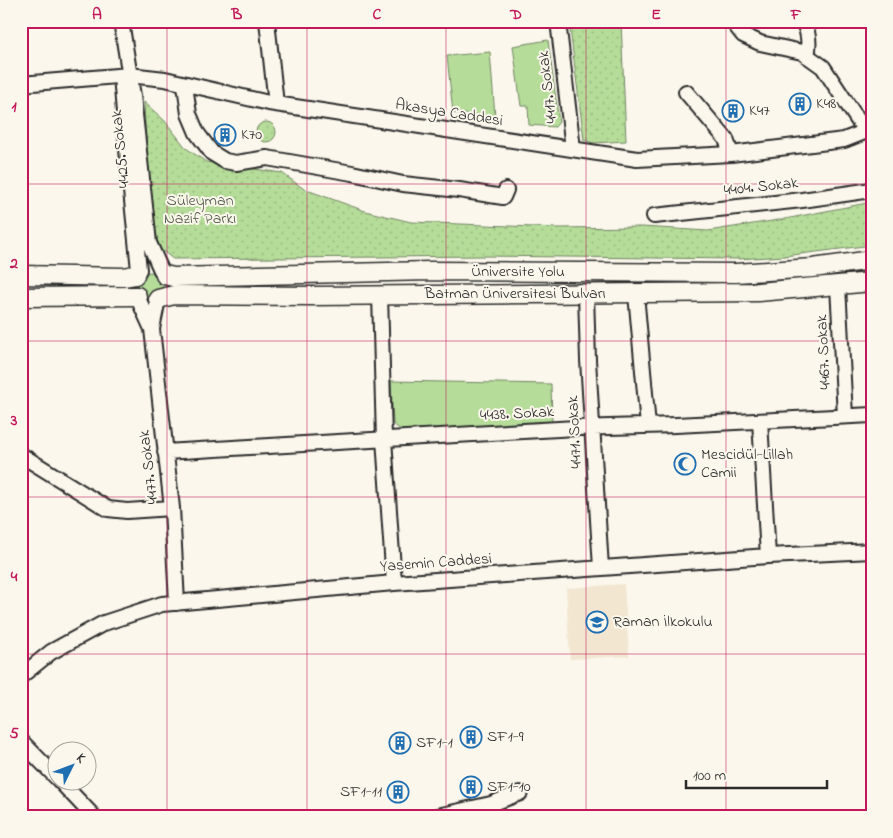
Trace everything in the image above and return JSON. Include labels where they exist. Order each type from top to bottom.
[{"type":"main road","name":"Üniversite Yolu","points":[[163,272],[173,277],[430,271],[736,273],[813,268],[872,260]]},
{"type":"main road","points":[[21,275],[123,278],[150,266],[163,272],[167,286],[166,291],[158,299],[147,301],[138,296],[21,296]]},
{"type":"main road","points":[[137,273],[133,286],[138,296]]},
{"type":"main road","name":"Batman Üniversitesi Bulvarı","points":[[158,299],[174,295],[312,296],[758,292],[872,282]]},
{"type":"street","name":"4425. Sokak","points":[[121,21],[125,75],[133,96],[149,243],[155,261],[163,272]]},
{"type":"street","points":[[267,21],[276,104]]},
{"type":"street","name":"4417. Sokak","points":[[558,21],[574,149]]},
{"type":"street","points":[[732,21],[743,35],[760,44],[802,52],[823,67],[868,130]]},
{"type":"street","points":[[803,21],[808,31],[810,45],[807,56]]},
{"type":"street","name":"Akasya Caddesi","points":[[21,84],[125,75],[165,79],[276,104],[637,159],[731,154],[844,140],[868,130]]},
{"type":"street","points":[[125,75],[128,161],[139,258],[137,273]]},
{"type":"street","points":[[185,85],[189,114],[197,133],[212,153],[225,161],[236,163],[267,158],[403,184],[504,197],[506,190]]},
{"type":"street","points":[[686,92],[726,138],[731,154]]},
{"type":"street","name":"4404. Sokak","points":[[654,216],[802,200],[872,190]]},
{"type":"street","name":"4467. Sokak","points":[[838,286],[845,416]]},
{"type":"street","name":"4471. Sokak","points":[[586,294],[600,568]]},
{"type":"street","points":[[636,294],[648,426]]},
{"type":"street","points":[[380,295],[384,438],[394,583]]},
{"type":"street","points":[[138,296],[152,329]]},
{"type":"street","points":[[152,329],[158,299]]},
{"type":"street","name":"4477. Sokak","points":[[152,329],[172,508],[177,603]]},
{"type":"street","name":"4438. Sokak","points":[[165,452],[384,438],[872,415]]},
{"type":"street","points":[[760,421],[768,556]]},
{"type":"street","points":[[21,455],[108,509],[127,511],[172,508]]},
{"type":"street","name":"Yasemin Caddesi","points":[[21,676],[51,652],[104,623],[162,604],[394,583],[768,556],[872,551]]},
{"type":"street","points":[[21,741],[48,769]]},
{"type":"street","points":[[68,790],[94,817]]},
{"type":"street","points":[[433,817],[491,804],[520,793]]},
{"type":"shaded area","name":"Raman İlkokulu","points":[[624,584],[629,656],[570,659],[566,588]]},
{"type":"green space","points":[[569,21],[621,21],[626,141],[593,143],[584,140]]},
{"type":"green space","points":[[548,40],[559,122],[555,127],[529,125],[528,106],[521,106],[513,46]]},
{"type":"green space","points":[[490,52],[495,117],[453,113],[447,56]]},
{"type":"green space","name":"Süleyman Nazif Parkı","points":[[144,102],[165,121],[186,148],[206,162],[282,173],[304,189],[365,211],[411,222],[558,228],[642,227],[708,231],[785,219],[872,202],[872,245],[784,256],[738,259],[483,256],[173,259],[160,249],[149,210]]},
{"type":"green space","points":[[266,122],[273,125],[276,132],[273,139],[266,142],[259,139],[256,132],[259,125]]},
{"type":"green space","points":[[150,272],[159,276],[163,285],[159,294],[150,298],[141,294],[137,285],[141,276]]},
{"type":"green space","points":[[391,381],[551,384],[552,423],[401,430],[393,424]]},
{"type":"place","name":"K48","points":[[800,104]]},
{"type":"place","name":"K47","points":[[733,111]]},
{"type":"place","name":"K70","points":[[225,135]]},
{"type":"place","name":"Mescidül-Lillah Camii","points":[[685,464]]},
{"type":"place","name":"Raman İlkokulu","points":[[597,622]]},
{"type":"place","name":"SF1-9","points":[[471,737]]},
{"type":"place","name":"SF1-1","points":[[400,743]]},
{"type":"place","name":"SF1-10","points":[[471,787]]},
{"type":"place","name":"SF1-11","points":[[398,792]]}]
